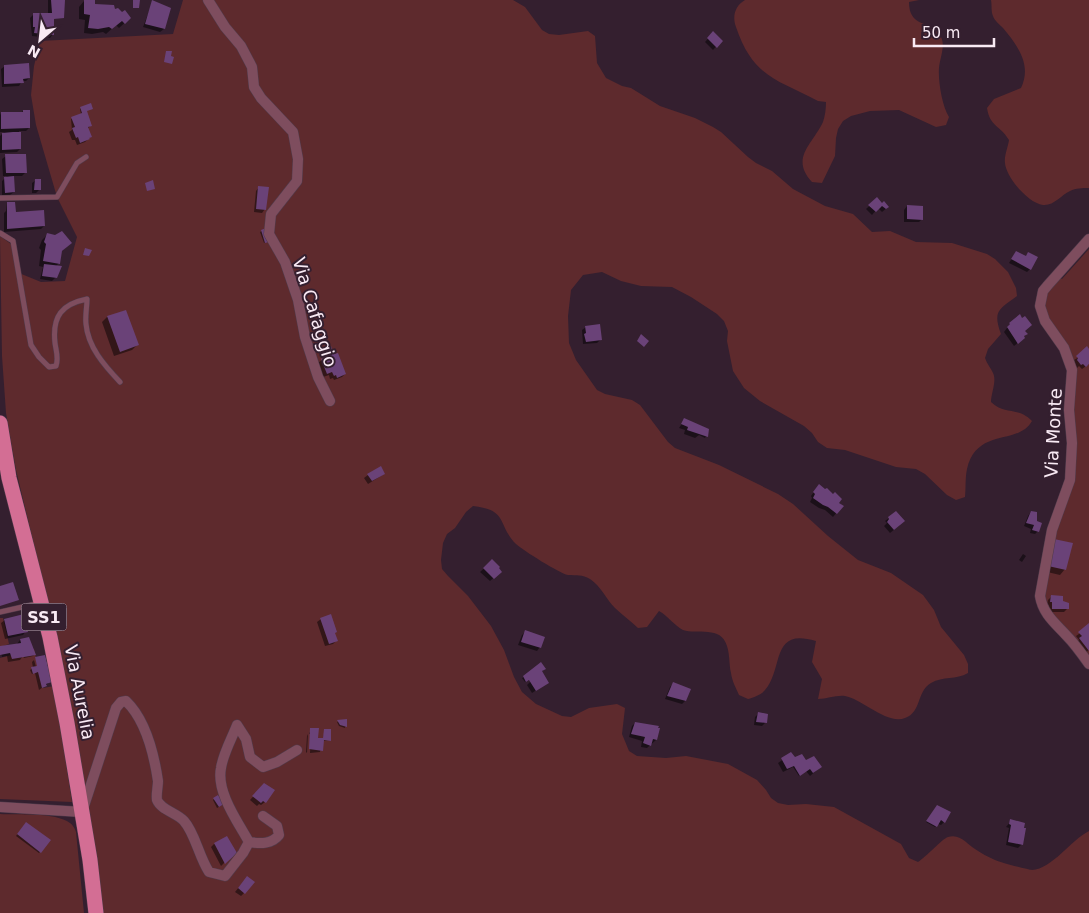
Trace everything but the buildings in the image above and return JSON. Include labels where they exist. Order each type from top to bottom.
[{"type":"main road","name":"Via Aurelia","points":[[0,423],[9,478],[41,603],[68,724],[90,860],[96,913]]},
{"type":"street","name":"Via Cafaggio","points":[[208,0],[241,46],[252,67],[254,87],[261,98],[293,132],[298,159],[296,181],[271,214],[269,234],[285,262],[298,300],[305,337],[318,377],[330,401]]},
{"type":"street","name":"Via Monte","points":[[1089,239],[1043,291],[1040,306],[1045,321],[1064,348],[1072,370],[1070,480],[1052,530],[1040,596],[1041,605],[1047,616],[1066,635],[1089,664]]},
{"type":"street","points":[[0,807],[82,812],[116,708],[121,702],[126,701],[140,718],[148,739],[154,762],[158,784],[157,798],[160,805],[174,812],[185,821],[209,872],[225,876],[249,842]]},
{"type":"street","points":[[249,842],[229,805],[220,783],[220,768],[237,725],[246,739],[250,757],[263,767],[277,762],[297,750]]},
{"type":"street","points":[[249,842],[260,844],[274,841],[279,835],[277,826],[263,816]]},
{"type":"lane","points":[[0,198],[57,198],[77,163],[86,157]]},
{"type":"lane","points":[[0,233],[13,241],[31,345],[39,357],[49,367],[56,366],[58,360],[55,340],[56,321],[63,308],[74,302],[87,299],[86,324],[92,347],[107,369],[120,382]]},
{"type":"lane","points":[[0,612],[41,603]]},
{"type":"shaded area","points":[[183,0],[513,0],[525,7],[542,30],[549,34],[559,35],[588,31],[595,36],[597,63],[606,78],[631,88],[660,106],[695,118],[713,127],[748,157],[772,171],[793,189],[825,206],[853,214],[872,232],[890,231],[916,242],[952,243],[987,254],[1008,272],[1016,288],[1017,296],[999,311],[997,320],[1001,334],[988,349],[985,358],[994,376],[991,402],[1002,409],[1027,416],[1032,421],[1026,429],[979,447],[972,456],[967,469],[965,497],[956,500],[947,495],[925,474],[916,469],[896,467],[845,450],[827,448],[818,442],[804,426],[760,401],[744,388],[733,371],[727,341],[728,331],[724,321],[717,314],[691,297],[672,287],[641,286],[621,281],[602,272],[583,275],[571,290],[568,316],[569,343],[576,360],[597,390],[605,394],[632,400],[640,405],[668,442],[675,448],[719,465],[778,494],[793,504],[858,560],[891,573],[923,595],[934,610],[941,627],[964,655],[968,664],[968,673],[959,677],[940,679],[931,683],[923,691],[917,707],[905,718],[890,718],[845,696],[818,699],[822,679],[812,662],[816,641],[801,638],[791,640],[780,652],[771,681],[763,692],[748,699],[739,695],[732,676],[727,646],[720,635],[683,630],[659,611],[647,627],[638,628],[615,608],[594,582],[584,576],[568,575],[526,552],[510,537],[501,519],[492,511],[484,508],[473,506],[466,512],[455,528],[447,534],[443,543],[442,569],[468,596],[491,626],[504,650],[522,692],[536,704],[562,716],[571,717],[589,708],[617,704],[625,708],[622,734],[629,751],[637,756],[666,758],[686,756],[728,764],[757,780],[771,798],[778,803],[834,807],[901,844],[909,858],[918,862],[945,838],[956,836],[995,860],[1032,870],[1047,865],[1089,831],[1089,913],[100,913],[48,603],[16,470],[6,413],[2,356],[0,236],[11,244],[19,273],[41,282],[65,281],[77,237],[57,197],[36,125],[31,95],[34,66],[40,41],[173,34]]},
{"type":"shaded area","points":[[745,0],[919,0],[909,2],[912,16],[935,30],[943,42],[939,73],[942,100],[949,117],[946,125],[936,127],[899,110],[870,111],[851,116],[843,121],[838,129],[835,156],[822,183],[812,182],[803,166],[803,159],[805,152],[823,122],[826,102],[818,101],[778,81],[758,67],[750,57],[734,19],[737,8]]},
{"type":"shaded area","points":[[991,0],[1089,0],[1089,188],[1072,190],[1047,205],[1031,200],[1009,175],[1005,163],[1009,140],[993,123],[988,114],[987,108],[994,99],[1021,88],[1025,71],[1022,56],[1018,49],[994,18]]},
{"type":"shaded area","points":[[1089,249],[1089,662],[1042,605],[1055,531],[1073,480],[1073,380],[1041,298],[1056,276],[1062,279]]},
{"type":"shaded area","points":[[0,618],[3,618],[9,644],[0,647]]},
{"type":"shaded area","points":[[34,649],[43,688],[54,686],[72,802],[0,799],[0,658]]},
{"type":"shaded area","points":[[0,814],[55,817],[63,819],[72,825],[76,832],[84,913],[0,913]]}]
